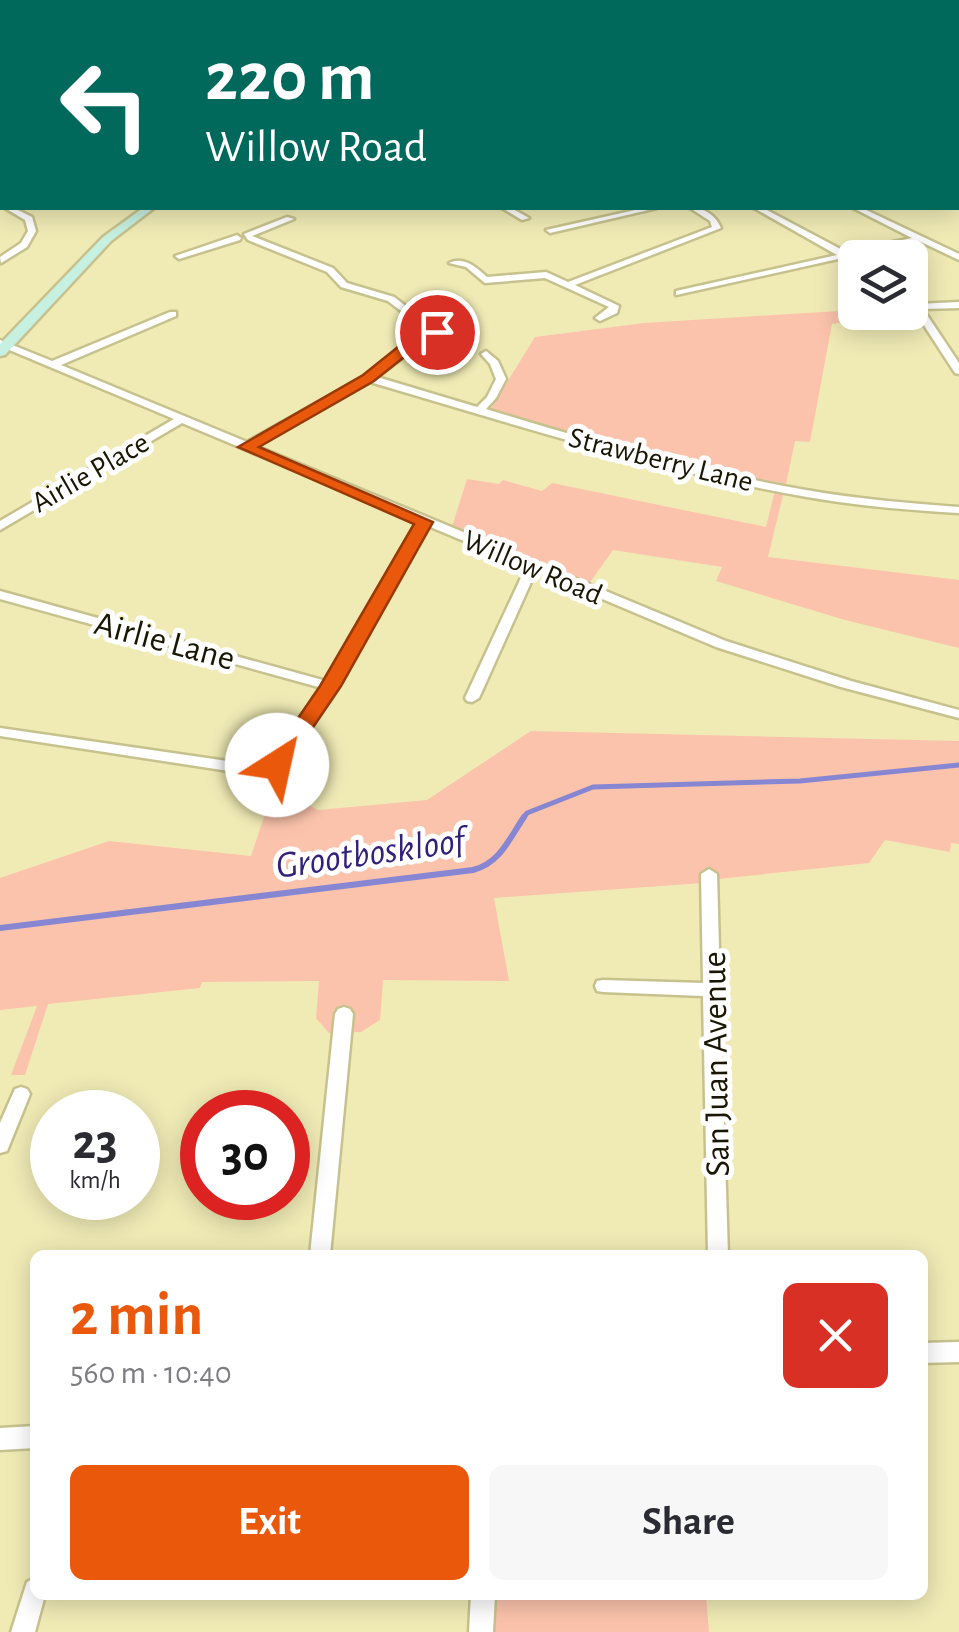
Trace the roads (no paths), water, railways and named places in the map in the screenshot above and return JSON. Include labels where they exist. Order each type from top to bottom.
[{"type":"main road","points":[[3,347],[107,239],[146,210]]},
{"type":"street","points":[[1,260],[24,244],[32,231],[28,219],[13,210]]},
{"type":"street","points":[[510,210],[524,218]]},
{"type":"street","points":[[550,230],[643,210]]},
{"type":"street","points":[[570,284],[717,228],[714,220],[697,210]]},
{"type":"street","points":[[762,210],[838,253]]},
{"type":"street","points":[[861,210],[959,256]]},
{"type":"street","points":[[179,256],[290,219]]},
{"type":"street","points":[[245,236],[255,220]]},
{"type":"street","points":[[245,236],[330,270],[344,286],[391,300],[424,327],[369,378],[246,447]]},
{"type":"street","points":[[912,240],[921,238]]},
{"type":"street","points":[[679,292],[838,257]]},
{"type":"street","points":[[453,263],[470,265],[485,280],[544,274],[614,306],[614,311],[600,318]]},
{"type":"street","points":[[959,305],[918,308],[959,371]]},
{"type":"street","points":[[54,364],[173,314]]},
{"type":"street","name":"Willow Road","points":[[3,347],[54,364],[424,522],[767,660],[959,714]]},
{"type":"street","points":[[479,410],[502,379],[496,363],[486,354]]},
{"type":"street","name":"Strawberry Lane","points":[[369,378],[682,469],[855,499],[959,510]]},
{"type":"street","name":"Airlie Place","points":[[0,526],[180,420]]},
{"type":"street","points":[[0,732],[262,769],[284,759],[424,522]]},
{"type":"street","points":[[472,698],[532,566]]},
{"type":"street","name":"Airlie Lane","points":[[0,595],[330,686]]},
{"type":"street","name":"San Juan Avenue","points":[[709,874],[718,1250]]},
{"type":"street","points":[[602,986],[714,990]]},
{"type":"street","points":[[320,1250],[344,1014]]},
{"type":"street","points":[[0,1146],[21,1094]]},
{"type":"street","points":[[928,1354],[959,1352]]},
{"type":"street","points":[[0,1439],[30,1437]]},
{"type":"street","points":[[22,1632],[32,1600]]},
{"type":"street","points":[[481,1632],[483,1600]]},
{"type":"waterway","name":"Grootboskloof","points":[[523,819],[527,813],[593,787],[800,781],[959,765]]},
{"type":"waterway","name":"Grootboskloof","points":[[0,928],[473,870],[497,856],[523,819]]}]
